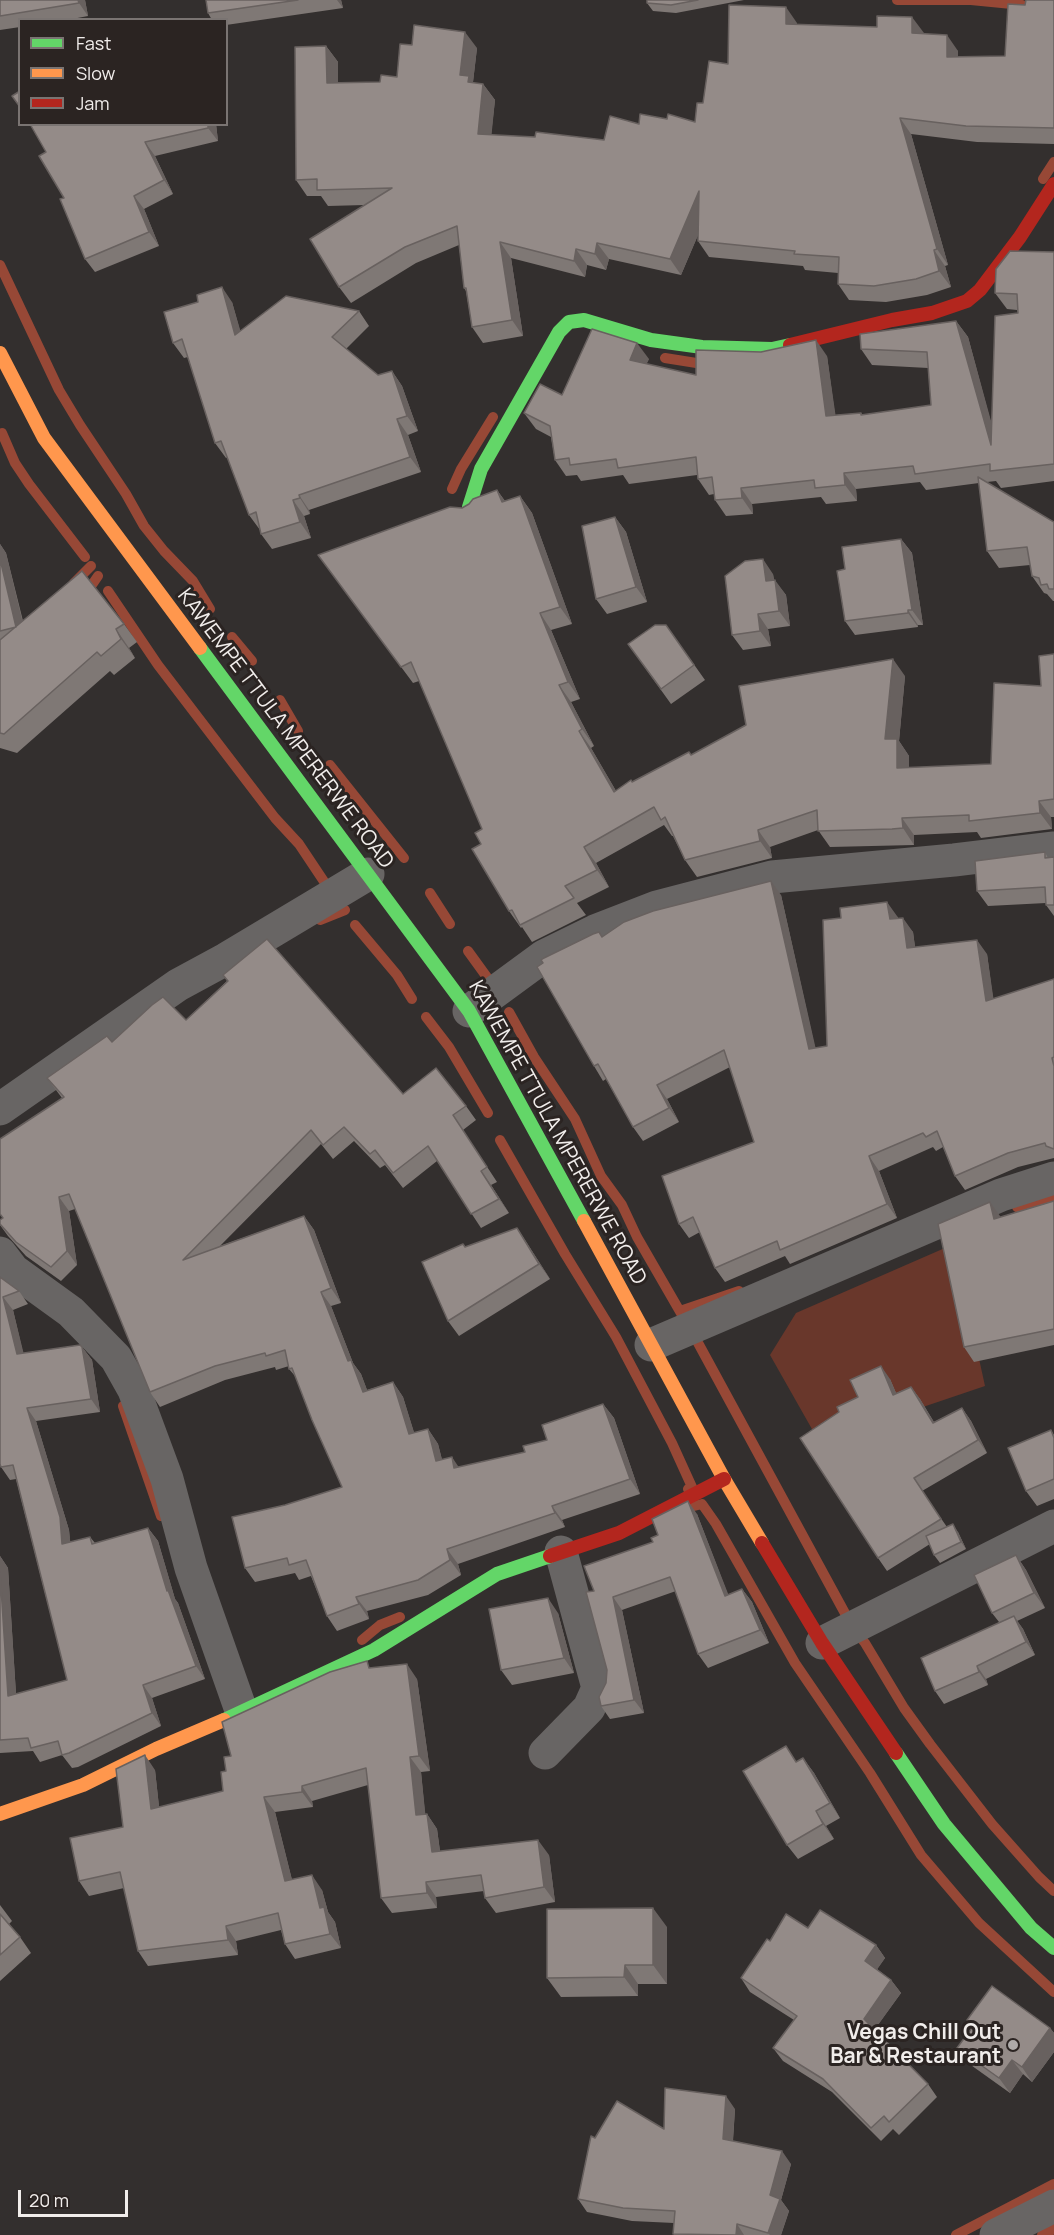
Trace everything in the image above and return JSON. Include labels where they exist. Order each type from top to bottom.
[{"type":"street","points":[[469,507],[481,469],[560,332],[569,322],[584,320],[651,340],[702,347],[772,349],[892,320],[932,313],[967,301],[980,290],[1020,237],[1054,184]]},
{"type":"street","name":"KAWEMPE TTULA MPERERWE ROAD","points":[[0,353],[44,438],[469,1011],[724,1479],[822,1643],[944,1824],[1031,1928],[1054,1948]]},
{"type":"street","points":[[469,1011],[544,956],[595,931],[657,907],[772,877],[1054,848]]},
{"type":"street","points":[[0,1109],[178,985],[368,874]]},
{"type":"street","points":[[651,1345],[1000,1195],[1054,1178]]},
{"type":"street","points":[[0,1253],[13,1270],[71,1312],[116,1358],[134,1390],[167,1479],[191,1569],[242,1713]]},
{"type":"street","points":[[0,1814],[83,1785],[156,1749],[242,1713],[375,1650],[497,1574],[619,1533],[724,1479]]},
{"type":"street","points":[[822,1643],[1054,1526]]},
{"type":"street","points":[[545,1753],[589,1707],[597,1696],[598,1688],[561,1552]]},
{"type":"street","points":[[996,2235],[1054,2206]]},
{"type":"shaded area","points":[[954,1244],[985,1386],[858,1429],[821,1445],[770,1355],[796,1313]]},
{"type":"building","points":[[0,0],[78,0],[79,3],[0,16]]},
{"type":"building","points":[[206,0],[298,0],[208,13]]},
{"type":"building","points":[[647,0],[698,0],[671,5],[647,3]]},
{"type":"building","points":[[1026,0],[1054,0],[1054,128],[966,126],[900,118],[937,249],[934,250],[939,271],[916,279],[874,286],[838,284],[839,257],[794,254],[795,251],[698,241],[699,191],[670,259],[597,243],[595,254],[576,249],[574,261],[500,242],[512,320],[472,327],[466,288],[464,288],[457,226],[405,247],[339,287],[310,239],[392,188],[317,190],[317,179],[296,180],[295,47],[326,46],[327,83],[380,82],[381,75],[397,77],[400,44],[412,45],[414,25],[465,32],[460,75],[469,76],[468,82],[483,84],[478,134],[535,137],[536,132],[604,140],[610,116],[639,124],[640,114],[667,119],[668,114],[695,122],[697,103],[703,103],[709,61],[728,64],[729,5],[786,7],[786,24],[877,27],[877,16],[912,17],[912,33],[947,35],[947,57],[1005,56],[1008,4],[1025,5]]},
{"type":"building","points":[[18,92],[18,104],[12,96]]},
{"type":"building","points":[[31,126],[208,126],[208,128],[145,142],[164,180],[134,196],[149,232],[85,259],[60,199],[64,198],[39,156],[46,152]]},
{"type":"building","points":[[1010,251],[1054,252],[1054,464],[990,471],[990,464],[915,474],[913,466],[844,473],[845,485],[815,488],[814,480],[741,488],[742,498],[715,500],[712,477],[698,479],[696,457],[618,468],[616,459],[570,465],[569,458],[555,460],[550,426],[524,413],[540,384],[562,395],[592,329],[637,343],[630,360],[696,375],[696,350],[761,352],[816,340],[826,416],[861,413],[861,415],[931,405],[927,352],[861,349],[860,334],[956,321],[991,445],[995,316],[1018,313],[1017,294],[995,293],[996,269]]},
{"type":"building","points":[[222,287],[235,335],[286,296],[359,311],[332,337],[378,375],[392,371],[407,416],[397,419],[410,457],[299,495],[300,498],[293,500],[300,522],[261,534],[256,512],[249,515],[221,441],[215,443],[182,339],[173,343],[164,312],[198,302],[197,295]]},
{"type":"building","points":[[978,477],[1054,522],[1054,589],[1049,589],[1047,584],[1041,585],[1039,578],[1032,576],[1027,547],[987,551]]},
{"type":"building","points":[[497,490],[502,502],[520,496],[560,607],[540,613],[568,682],[559,685],[582,729],[579,731],[614,792],[631,780],[632,782],[689,752],[691,755],[746,725],[739,686],[893,659],[885,739],[897,739],[897,768],[991,764],[994,683],[1041,686],[1039,656],[1054,654],[1054,799],[1039,801],[1040,813],[969,821],[969,815],[902,818],[903,828],[892,829],[818,831],[817,810],[758,830],[760,841],[685,860],[665,817],[661,820],[654,807],[584,847],[597,870],[565,886],[574,898],[520,925],[512,910],[509,911],[472,849],[481,844],[475,833],[482,829],[411,662],[401,667],[318,555],[450,507],[462,508],[473,499]]},
{"type":"building","points":[[615,517],[636,587],[596,599],[582,526]]},
{"type":"building","points":[[901,539],[912,610],[908,610],[908,613],[845,621],[837,571],[845,569],[842,547]]},
{"type":"building","points":[[0,559],[16,627],[0,631]]},
{"type":"building","points":[[763,559],[766,581],[775,580],[779,611],[758,614],[760,631],[732,635],[725,576],[745,561]]},
{"type":"building","points":[[82,571],[124,624],[116,629],[121,639],[101,656],[97,652],[4,734],[0,733],[0,640]]},
{"type":"building","points":[[655,625],[666,625],[694,665],[661,689],[628,644]]},
{"type":"building","points":[[1045,852],[1045,858],[1054,857],[1054,905],[1046,905],[1045,887],[977,891],[975,861]]},
{"type":"building","points":[[771,881],[809,1049],[827,1046],[823,920],[841,918],[840,908],[887,902],[890,919],[903,918],[907,948],[977,940],[986,1001],[1054,979],[1054,1057],[1052,1058],[1054,1066],[1054,1149],[1046,1146],[1045,1143],[1008,1153],[955,1176],[937,1131],[926,1137],[923,1133],[869,1156],[887,1204],[780,1250],[777,1241],[715,1268],[693,1217],[679,1224],[662,1176],[754,1142],[724,1050],[657,1085],[669,1108],[633,1127],[598,1064],[594,1066],[537,967],[543,963],[541,960],[544,958],[593,934],[599,932],[602,937],[624,922],[653,911]]},
{"type":"building","points":[[267,939],[403,1094],[436,1068],[466,1106],[453,1115],[487,1167],[481,1171],[499,1199],[471,1214],[428,1146],[393,1173],[375,1150],[370,1154],[344,1127],[323,1145],[311,1130],[183,1260],[304,1216],[331,1288],[321,1292],[348,1361],[351,1360],[363,1392],[393,1382],[409,1434],[428,1429],[436,1461],[452,1457],[454,1468],[525,1452],[523,1446],[547,1440],[542,1425],[603,1404],[630,1479],[552,1506],[555,1513],[447,1549],[450,1560],[418,1580],[356,1597],[359,1604],[327,1616],[306,1560],[289,1565],[287,1558],[245,1568],[232,1517],[285,1505],[342,1487],[292,1368],[289,1369],[285,1350],[215,1366],[150,1392],[69,1194],[59,1197],[67,1251],[51,1267],[16,1242],[0,1224],[3,1218],[0,1214],[0,1139],[64,1097],[47,1078],[107,1036],[112,1042],[163,997],[186,1020],[228,981],[223,975]]},
{"type":"building","points":[[1054,1201],[1054,1329],[964,1347],[938,1224],[990,1202],[994,1219]]},
{"type":"building","points":[[517,1228],[539,1264],[448,1321],[422,1262],[463,1244],[465,1247]]},
{"type":"building","points":[[0,1277],[19,1291],[3,1297],[17,1354],[80,1345],[82,1347],[91,1399],[27,1408],[60,1517],[62,1544],[90,1537],[92,1544],[148,1528],[167,1591],[196,1666],[143,1685],[152,1713],[62,1755],[58,1741],[31,1748],[28,1738],[0,1740],[0,1572],[8,1696],[67,1680],[13,1465],[1,1467],[0,1464]]},
{"type":"building","points":[[881,1366],[893,1395],[911,1387],[933,1423],[962,1408],[978,1440],[914,1478],[941,1519],[878,1558],[800,1438],[839,1412],[837,1407],[858,1397],[850,1380]]},
{"type":"building","points":[[1051,1430],[1054,1438],[1054,1479],[1026,1491],[1008,1448]]},
{"type":"building","points":[[688,1501],[725,1596],[742,1589],[760,1630],[698,1654],[670,1577],[613,1597],[634,1700],[601,1706],[599,1697],[606,1683],[607,1670],[586,1592],[594,1591],[584,1566],[653,1542],[651,1538],[658,1535],[652,1519]]},
{"type":"building","points":[[953,1524],[961,1542],[934,1555],[926,1536]]},
{"type":"building","points":[[1016,1555],[1034,1593],[992,1613],[974,1575]]},
{"type":"building","points":[[548,1598],[564,1658],[501,1670],[489,1609]]},
{"type":"building","points":[[1014,1616],[1026,1642],[977,1666],[979,1672],[935,1691],[921,1658]]},
{"type":"building","points":[[367,1661],[369,1668],[407,1664],[419,1756],[410,1757],[416,1815],[427,1814],[432,1852],[538,1840],[544,1887],[485,1898],[481,1875],[426,1882],[427,1893],[381,1898],[366,1768],[302,1786],[302,1792],[264,1797],[285,1881],[312,1875],[320,1908],[324,1907],[330,1934],[285,1944],[278,1913],[226,1926],[228,1940],[138,1951],[120,1872],[79,1881],[70,1838],[123,1827],[116,1769],[145,1755],[151,1809],[223,1791],[221,1772],[226,1771],[224,1757],[231,1756],[222,1722],[330,1672]]},
{"type":"building","points":[[786,1746],[796,1762],[803,1758],[830,1803],[816,1811],[823,1824],[787,1845],[743,1771]]},
{"type":"building","points":[[653,1908],[653,1965],[625,1965],[624,1977],[547,1978],[547,1909]]},
{"type":"building","points":[[820,1910],[876,1945],[865,1961],[891,1980],[864,2019],[928,2084],[889,2122],[884,2116],[871,2128],[823,2079],[773,2048],[797,2016],[741,1978],[767,1939],[770,1941],[786,1914],[808,1928]]},
{"type":"building","points":[[0,1914],[20,1937],[0,1955]]},
{"type":"building","points":[[992,1986],[1050,2028],[1022,2067],[1012,2060],[999,2078],[957,2048],[974,2025],[967,2020]]},
{"type":"building","points":[[665,2088],[726,2096],[723,2139],[782,2151],[770,2195],[780,2199],[768,2233],[737,2224],[736,2235],[673,2234],[675,2211],[623,2208],[578,2199],[591,2136],[595,2138],[617,2101],[664,2129]]},
{"type":"waterway","points":[[897,0],[971,0],[1022,5]]},
{"type":"waterway","points":[[1043,179],[1054,162]]},
{"type":"waterway","points":[[0,265],[59,390],[80,425],[126,494],[144,526],[193,581],[210,609]]},
{"type":"waterway","points":[[665,358],[709,365]]},
{"type":"waterway","points":[[452,489],[461,469],[493,417]]},
{"type":"waterway","points":[[2,433],[15,463],[29,484],[85,557]]},
{"type":"waterway","points":[[74,583],[91,566]]},
{"type":"waterway","points":[[85,595],[98,576]]},
{"type":"waterway","points":[[108,591],[158,665],[275,818],[299,844],[331,892]]},
{"type":"waterway","points":[[232,637],[252,661]]},
{"type":"waterway","points":[[280,700],[298,731]]},
{"type":"waterway","points":[[330,765],[404,858]]},
{"type":"waterway","points":[[430,893],[450,924]]},
{"type":"waterway","points":[[320,920],[345,910]]},
{"type":"waterway","points":[[355,925],[397,975],[412,999]]},
{"type":"waterway","points":[[468,951],[489,980]]},
{"type":"waterway","points":[[509,1012],[534,1057],[575,1119],[601,1176],[622,1205],[637,1237],[697,1341],[853,1628],[930,1744],[992,1824],[1054,1891]]},
{"type":"waterway","points":[[426,1017],[449,1047],[488,1113]]},
{"type":"waterway","points":[[500,1140],[565,1254],[616,1337],[672,1443],[692,1487],[688,1489]]},
{"type":"waterway","points":[[1017,1207],[1054,1196]]},
{"type":"waterway","points":[[680,1311],[739,1291]]},
{"type":"waterway","points":[[123,1406],[161,1516]]},
{"type":"waterway","points":[[694,1506],[702,1504],[716,1524],[795,1663],[870,1773],[921,1855],[979,1923],[1054,1992]]},
{"type":"waterway","points":[[362,1640],[380,1625],[400,1617]]},
{"type":"waterway","points":[[956,2235],[1054,2184]]},
{"type":"waterway","points":[[1042,2235],[1054,2229]]},
{"type":"traffic: fast","points":[[469,507],[481,469],[559,332],[569,322],[584,320],[651,340],[702,347],[772,349],[790,345]]},
{"type":"traffic: fast","points":[[200,648],[469,1011],[584,1221]]},
{"type":"traffic: fast","points":[[224,1720],[374,1650],[497,1574],[550,1556]]},
{"type":"traffic: fast","points":[[896,1753],[944,1824],[1031,1928],[1054,1948]]},
{"type":"traffic: slow","points":[[0,353],[44,438],[200,648]]},
{"type":"traffic: slow","points":[[584,1221],[724,1479],[762,1543]]},
{"type":"traffic: slow","points":[[0,1814],[83,1785],[156,1749],[224,1720]]},
{"type":"traffic: jam","points":[[790,345],[892,320],[932,313],[967,301],[980,290],[1020,237],[1054,184]]},
{"type":"traffic: jam","points":[[550,1556],[619,1533],[724,1479]]},
{"type":"traffic: jam","points":[[762,1543],[822,1643],[896,1753]]},
{"type":"place","name":"Vegas Chill Out Bar & Restaurant","points":[[1013,2045]]}]
